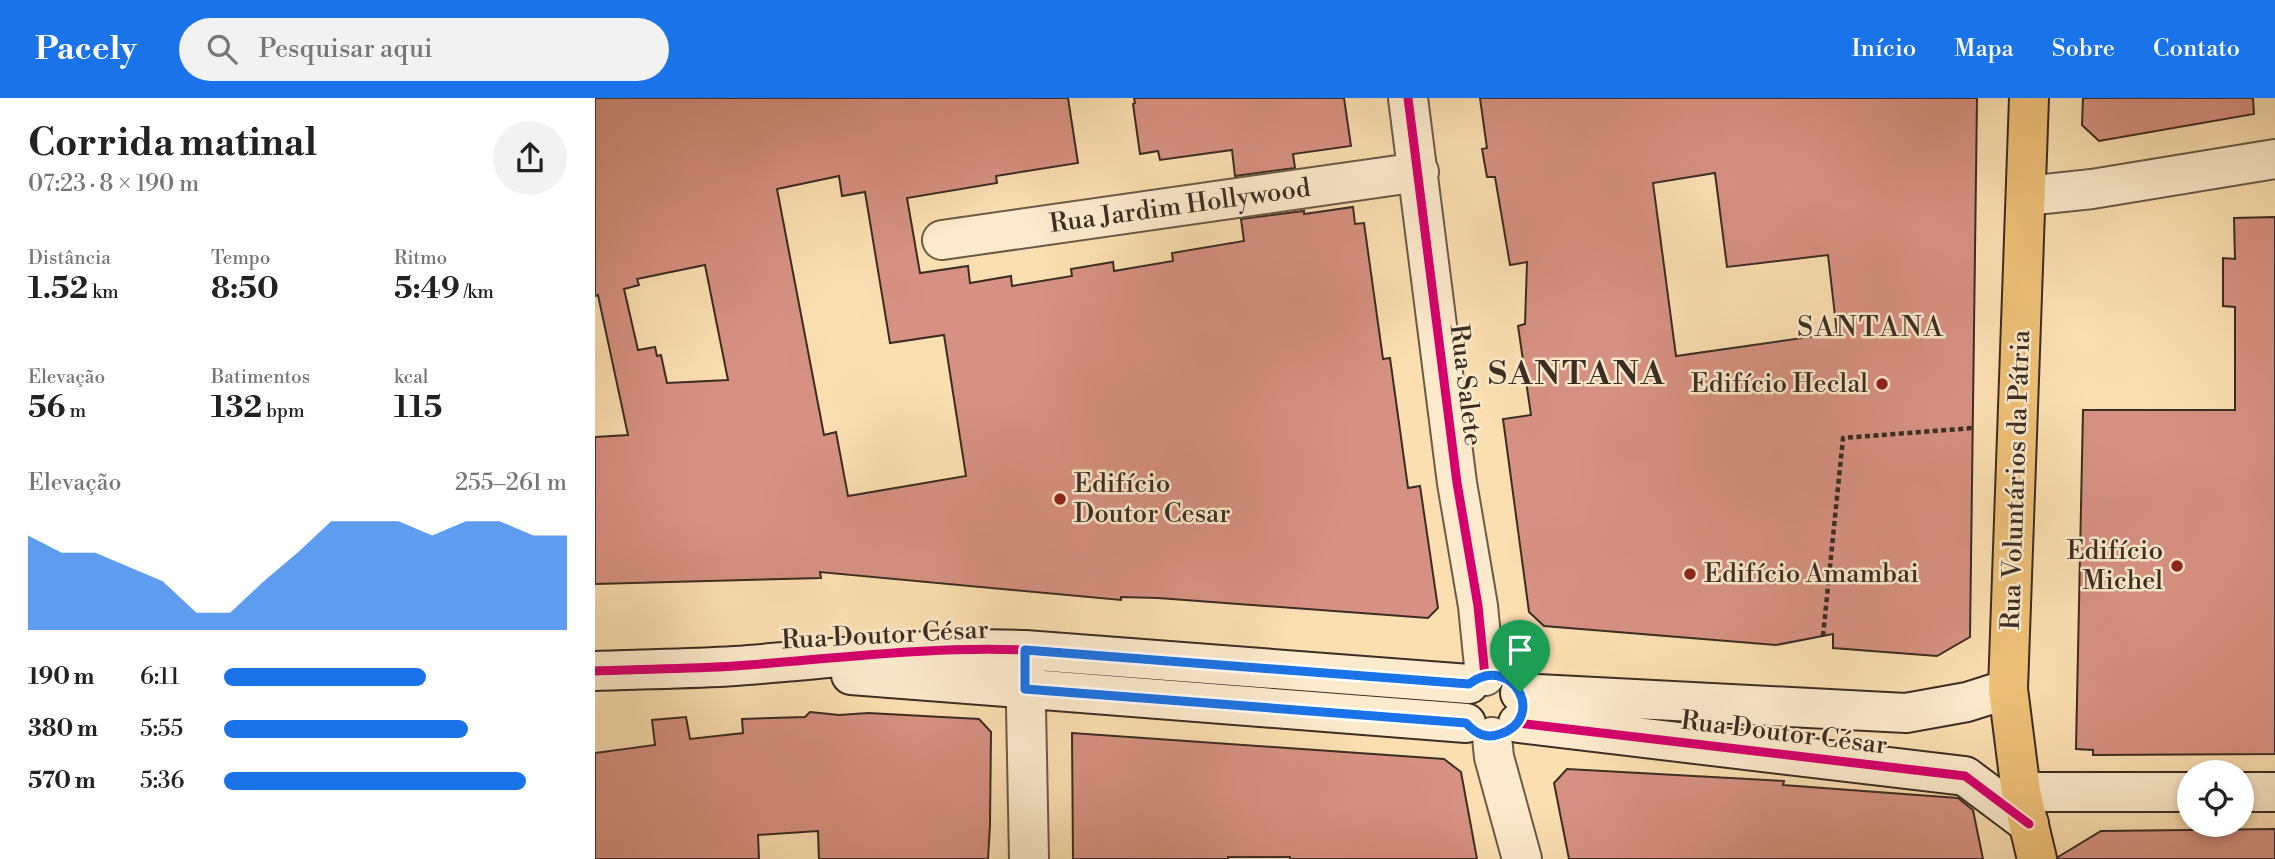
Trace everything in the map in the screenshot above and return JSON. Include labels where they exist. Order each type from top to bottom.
[{"type":"main road","name":"Rua Voluntários da Pátria","points":[[2029,98],[2008,690],[2029,825]]},
{"type":"street","name":"Rua Salete","points":[[1408,98],[1457,483],[1478,606],[1477,680],[1462,695],[1461,715],[1499,719]]},
{"type":"street","points":[[2027,196],[2092,189],[2275,159]]},
{"type":"street","name":"Rua Jardim Hollywood","points":[[942,240],[1419,172]]},
{"type":"street","name":"Rua Doutor César","points":[[595,670],[734,666],[812,658],[973,648],[1477,680],[1495,675],[1514,684],[1499,719]]},
{"type":"street","points":[[1025,650],[1029,859]]},
{"type":"street","name":"Rua Doutor César","points":[[734,666],[1025,689],[1499,719],[1965,776],[2029,825]]},
{"type":"street","name":"Rua Doutor César","points":[[1499,719],[1906,713],[1967,702],[2008,690]]},
{"type":"street","points":[[1499,719],[1494,757],[1522,859]]},
{"type":"street","points":[[2254,792],[2275,792]]},
{"type":"street","points":[[2029,825],[2177,794]]},
{"type":"path","points":[[1823,636],[1843,438],[1973,428]]},
{"type":"building","points":[[595,98],[1068,98],[1078,163],[996,176],[997,183],[907,198],[920,273],[968,266],[970,283],[1011,276],[1012,286],[1072,276],[1071,269],[1113,262],[1114,271],[1173,261],[1172,253],[1244,241],[1241,219],[1353,207],[1355,224],[1364,223],[1383,359],[1390,358],[1408,488],[1420,486],[1438,608],[1428,618],[1158,598],[1121,597],[1121,600],[820,572],[821,578],[595,584],[595,437],[628,435],[598,295],[595,296]],"holes":[[[839,176],[842,196],[865,192],[890,343],[944,335],[966,476],[848,496],[836,432],[824,435],[777,189]],[[705,265],[728,380],[667,383],[661,355],[657,356],[655,347],[638,350],[624,289],[639,285],[637,279]]]},
{"type":"building","points":[[1134,98],[1344,98],[1351,146],[1293,154],[1295,168],[1235,176],[1232,150],[1160,160],[1158,151],[1140,154]]},
{"type":"building","points":[[1480,98],[1977,98],[1970,637],[1937,656],[1833,648],[1833,634],[1776,645],[1544,626],[1529,612],[1503,419],[1531,415],[1518,326],[1525,324],[1527,262],[1510,265],[1495,177],[1487,177],[1482,149],[1487,148]],"holes":[[[1715,173],[1727,267],[1828,255],[1837,333],[1676,356],[1653,183]]]},
{"type":"building","points":[[2083,98],[2253,98],[2254,114],[2099,141],[2082,125]]},
{"type":"building","points":[[2275,217],[2275,754],[2093,755],[2093,750],[2076,749],[2083,410],[2235,410],[2235,307],[2223,306],[2223,258],[2235,259],[2234,218]]},
{"type":"building","points":[[810,712],[979,719],[991,732],[988,859],[819,859],[818,831],[758,835],[759,859],[595,859],[595,753],[655,745],[652,720],[686,717],[690,739],[743,733],[742,719],[805,717]]},
{"type":"building","points":[[1072,733],[1444,759],[1461,772],[1477,859],[1073,859]]},
{"type":"building","points":[[1567,769],[1784,781],[1783,785],[1958,798],[1973,810],[1983,859],[1569,859],[1554,783]]},
{"type":"building","points":[[2254,829],[2275,829],[2275,859],[2058,859],[2101,831],[2177,830],[2177,837],[2254,837]]},
{"type":"cycle path","points":[[1408,98],[1457,483],[1478,606],[1485,676]]},
{"type":"cycle path","points":[[595,671],[717,667],[916,651],[989,649],[1469,684]]},
{"type":"cycle path","points":[[1518,723],[1965,776],[2029,824]]},
{"type":"place","name":"Edifício Heclal","points":[[1882,384]]},
{"type":"place","name":"Edifício Doutor Cesar","points":[[1060,499]]},
{"type":"place","name":"Edifício Michel","points":[[2177,566]]},
{"type":"place","name":"Edifício Amambai","points":[[1690,574]]},
{"type":"district","name":"SANTANA","points":[[1871,327]]},
{"type":"district","name":"SANTANA","points":[[1577,374]]},
{"type":"route","points":[[1025,650],[1469,684],[1485,676],[1495,675],[1514,684],[1520,692],[1523,702],[1518,723],[1511,730],[1492,737],[1473,731],[1466,723],[1025,689],[1025,650]]}]
